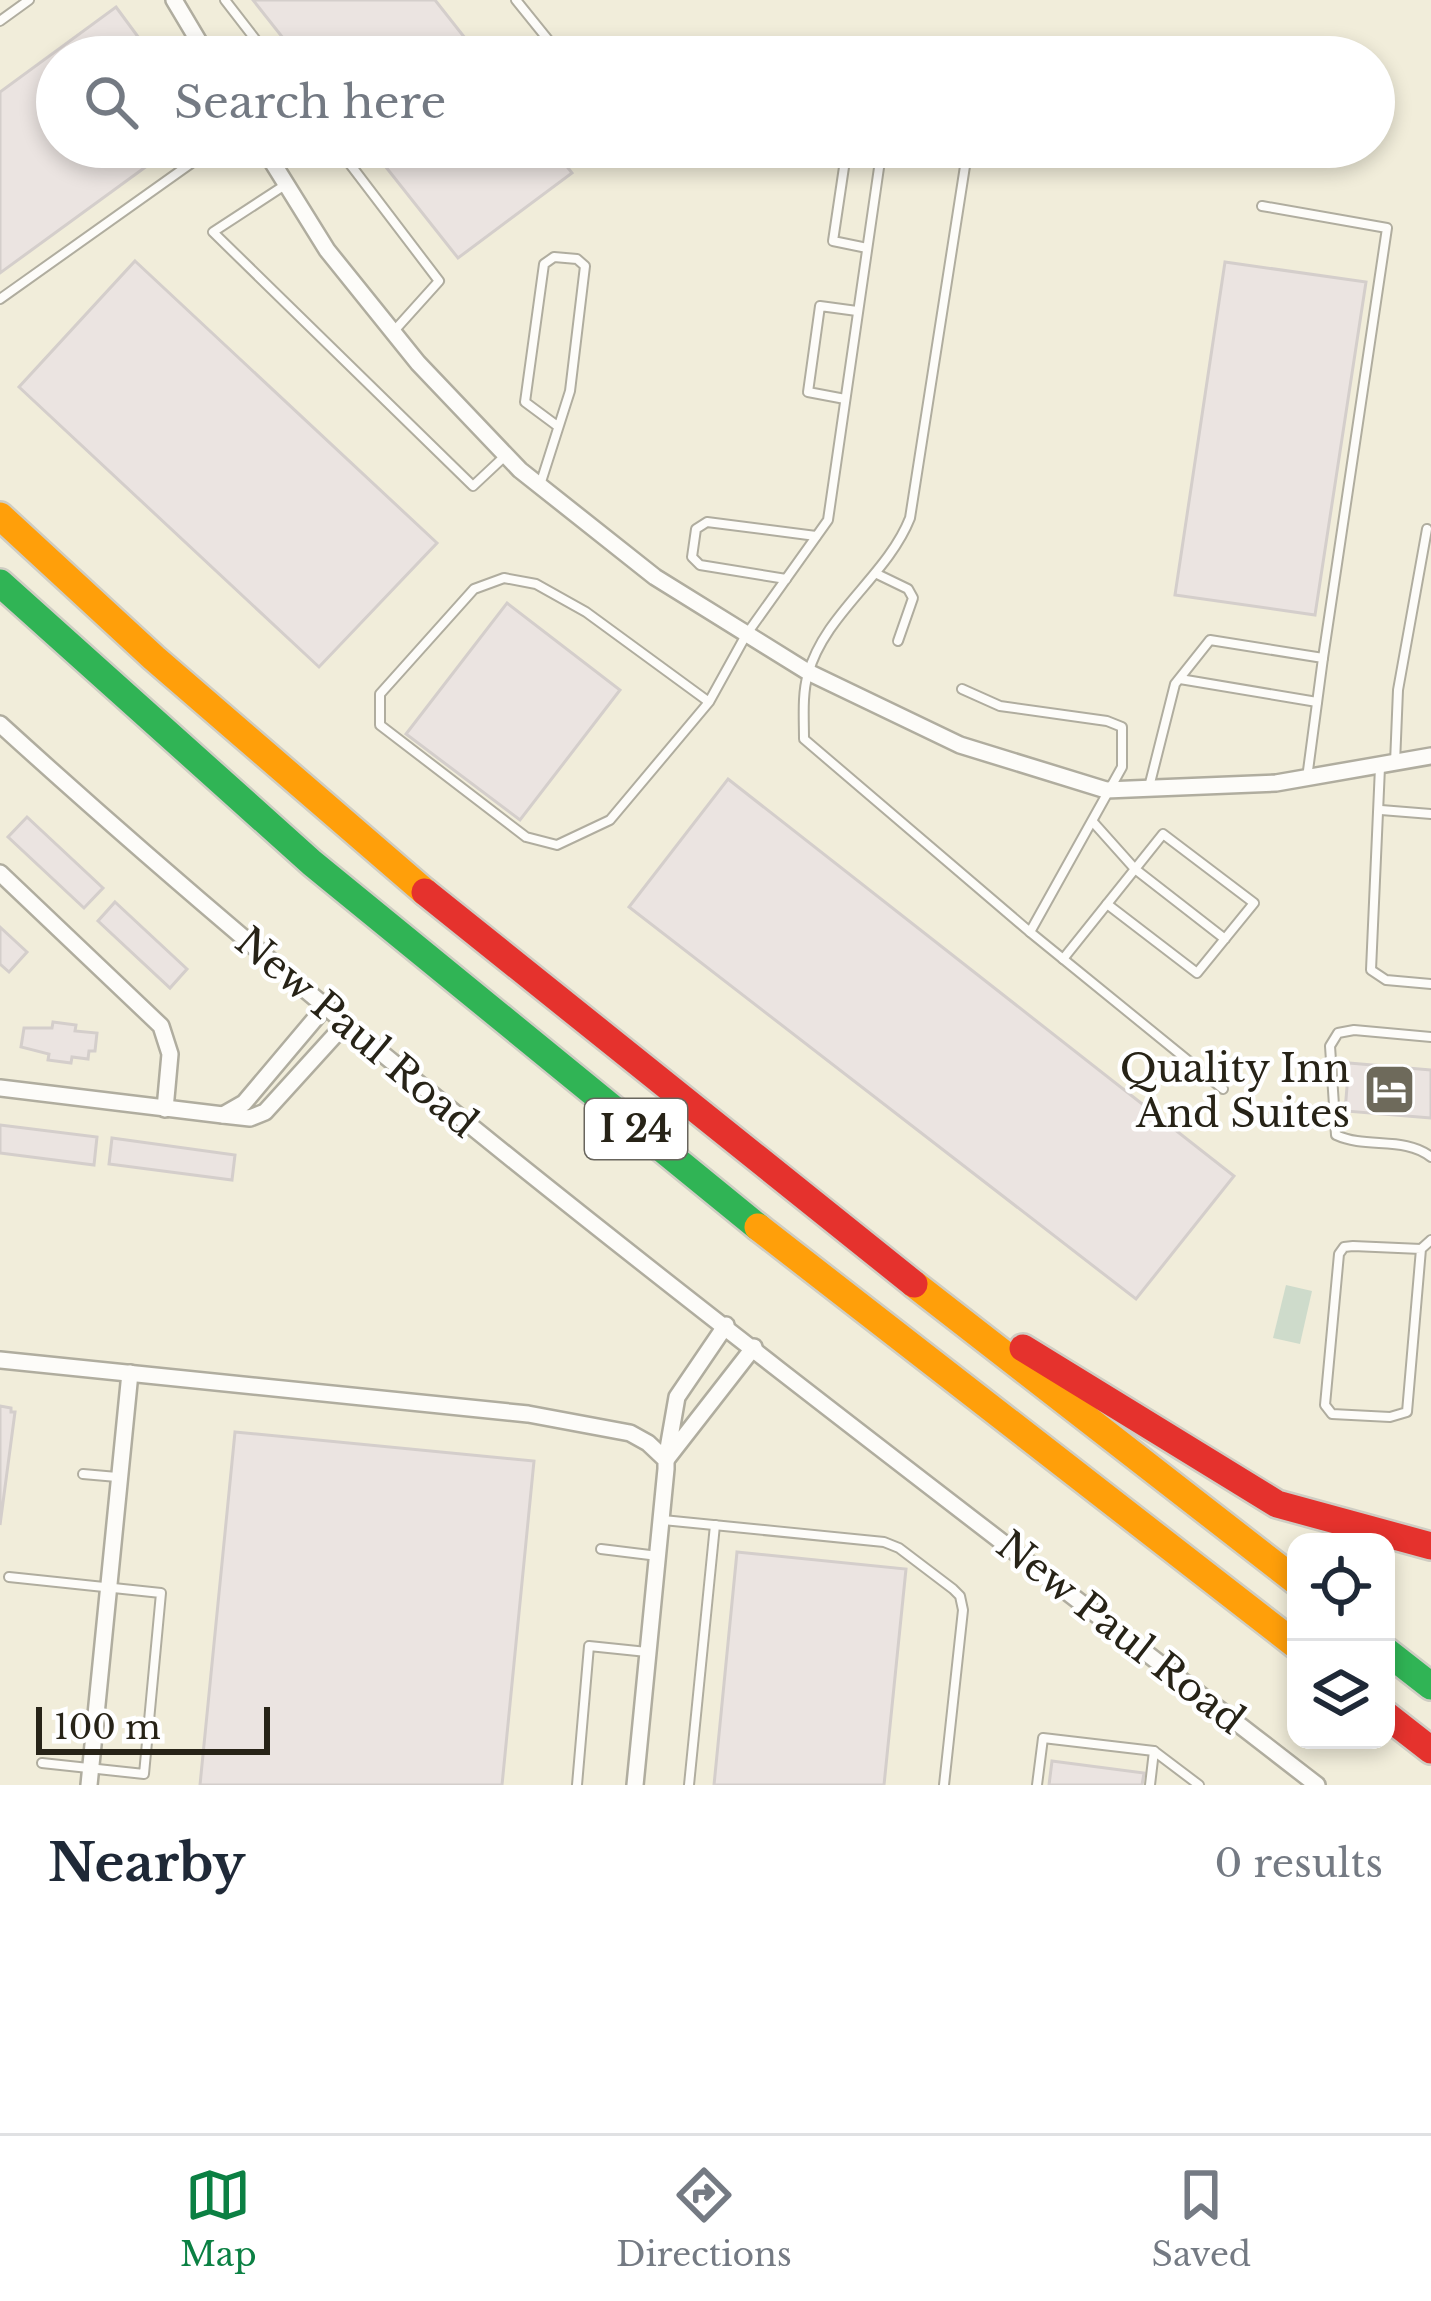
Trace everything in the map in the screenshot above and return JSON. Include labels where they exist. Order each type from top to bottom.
[{"type":"highway","name":"I 24","points":[[0,516],[138,648],[360,841],[577,1020],[1287,1574]]},
{"type":"highway","name":"I 24","points":[[0,583],[245,808],[431,966],[1291,1641]]},
{"type":"highway","points":[[886,1262],[1277,1504],[1431,1546]]},
{"type":"highway","points":[[1395,1658],[1431,1686]]},
{"type":"highway","points":[[1395,1721],[1431,1750]]},
{"type":"street","points":[[174,0],[195,36]]},
{"type":"street","points":[[276,168],[327,250],[393,332],[506,455],[655,578],[808,672],[960,745],[1106,790],[1276,783],[1431,756]]},
{"type":"street","name":"New Paul Road","points":[[0,724],[200,902],[460,1119],[1317,1785]]},
{"type":"street","points":[[0,873],[164,1031],[170,1054],[165,1109]]},
{"type":"street","points":[[224,1115],[244,1103],[325,1007]]},
{"type":"street","points":[[0,1088],[250,1118],[265,1112],[345,1024]]},
{"type":"street","points":[[282,1059],[300,1075]]},
{"type":"street","points":[[635,1785],[677,1397],[726,1325]]},
{"type":"street","points":[[667,1460],[754,1347]]},
{"type":"street","points":[[0,1360],[551,1418],[630,1433],[667,1460]]},
{"type":"street","points":[[90,1777],[130,1373]]},
{"type":"lane","points":[[0,21],[29,0]]},
{"type":"lane","points":[[225,0],[253,36]]},
{"type":"lane","points":[[516,0],[545,36]]},
{"type":"lane","points":[[0,299],[184,168]]},
{"type":"lane","points":[[353,168],[439,281],[393,332]]},
{"type":"lane","points":[[844,168],[832,241],[867,248]]},
{"type":"lane","points":[[709,702],[586,612],[536,584],[504,578],[475,590],[380,694],[380,724],[526,837],[557,845],[610,820],[709,702],[746,635],[828,520],[879,168]]},
{"type":"lane","points":[[965,168],[910,518],[901,540],[836,623],[808,672],[804,739],[1222,1089]]},
{"type":"lane","points":[[286,184],[213,232],[473,486],[506,455]]},
{"type":"lane","points":[[1262,206],[1388,228],[1307,778]]},
{"type":"lane","points":[[540,486],[570,391],[585,266],[577,259],[554,256],[544,264],[525,402],[556,424]]},
{"type":"lane","points":[[845,399],[808,392],[820,306],[857,311]]},
{"type":"lane","points":[[786,579],[700,565],[692,557],[696,529],[706,522],[816,536]]},
{"type":"lane","points":[[1427,529],[1381,810],[1371,970],[1386,980],[1431,984]]},
{"type":"lane","points":[[877,574],[908,589],[913,598],[898,641]]},
{"type":"lane","points":[[1148,788],[1178,679],[1210,640],[1323,658]]},
{"type":"lane","points":[[1178,679],[1318,702]]},
{"type":"lane","points":[[962,689],[1000,706],[1122,728],[1122,767],[1030,932]]},
{"type":"lane","points":[[1381,810],[1431,814]]},
{"type":"lane","points":[[1093,822],[1135,869],[1225,939]]},
{"type":"lane","points":[[1063,959],[1107,904],[1163,834],[1254,903],[1197,973],[1107,904]]},
{"type":"lane","points":[[1431,1037],[1354,1030],[1338,1033],[1330,1046],[1336,1136],[1419,1148],[1431,1157]]},
{"type":"lane","points":[[1421,1249],[1353,1246],[1339,1254],[1325,1406],[1332,1414],[1390,1418],[1407,1412],[1421,1249],[1431,1240]]},
{"type":"lane","points":[[83,1474],[120,1478]]},
{"type":"lane","points":[[662,1520],[892,1544],[960,1596],[963,1610],[944,1785]]},
{"type":"lane","points":[[689,1785],[715,1525]]},
{"type":"lane","points":[[601,1549],[658,1556]]},
{"type":"lane","points":[[9,1577],[161,1593],[144,1774],[90,1777],[42,1763]]},
{"type":"lane","points":[[577,1785],[589,1646],[648,1652]]},
{"type":"lane","points":[[1037,1785],[1043,1738],[1154,1751],[1198,1785]]},
{"type":"lane","points":[[1150,1785],[1154,1751]]},
{"type":"green space","points":[[1286,1285],[1312,1291],[1300,1344],[1273,1338]]},
{"type":"building","points":[[253,0],[435,0],[463,36],[281,36]]},
{"type":"building","points":[[116,7],[137,36],[76,36]]},
{"type":"building","points":[[36,66],[36,168],[144,168],[0,273],[0,92]]},
{"type":"building","points":[[387,168],[568,168],[572,173],[458,258]]},
{"type":"building","points":[[135,261],[437,543],[319,667],[19,387]]},
{"type":"building","points":[[1225,262],[1366,282],[1315,615],[1175,595]]},
{"type":"building","points":[[507,603],[620,690],[520,820],[406,734]]},
{"type":"building","points":[[728,779],[1234,1176],[1136,1299],[629,907]]},
{"type":"building","points":[[27,817],[103,888],[84,908],[8,837]]},
{"type":"building","points":[[115,902],[187,969],[170,988],[98,921]]},
{"type":"building","points":[[0,927],[27,952],[9,972],[0,964]]},
{"type":"building","points":[[53,1022],[97,1033],[95,1051],[89,1051],[88,1059],[72,1057],[71,1063],[48,1060],[49,1054],[21,1047],[24,1028],[52,1028]]},
{"type":"building","name":"Quality Inn And Suites","points":[[1349,1063],[1431,1070],[1431,1118],[1345,1111]]},
{"type":"building","points":[[0,1125],[97,1137],[94,1165],[0,1153]]},
{"type":"building","points":[[112,1138],[235,1155],[232,1180],[109,1164]]},
{"type":"building","points":[[0,1406],[15,1412],[0,1525]]},
{"type":"building","points":[[235,1432],[534,1461],[502,1785],[200,1785]]},
{"type":"building","points":[[737,1552],[906,1569],[884,1785],[714,1785]]},
{"type":"building","points":[[1052,1761],[1144,1773],[1142,1785],[1049,1785]]},
{"type":"traffic: fast","points":[[0,583],[312,863],[758,1227]]},
{"type":"traffic: fast","points":[[1395,1658],[1431,1686]]},
{"type":"traffic: slow","points":[[0,516],[154,658],[425,892]]},
{"type":"traffic: slow","points":[[758,1227],[1291,1641]]},
{"type":"traffic: slow","points":[[914,1284],[1287,1574]]},
{"type":"traffic: jam","points":[[425,892],[914,1284]]},
{"type":"traffic: jam","points":[[1023,1348],[1277,1504],[1431,1546]]},
{"type":"traffic: jam","points":[[1395,1722],[1431,1750]]},
{"type":"place","name":"Quality Inn And Suites","points":[[1389,1090]]}]
